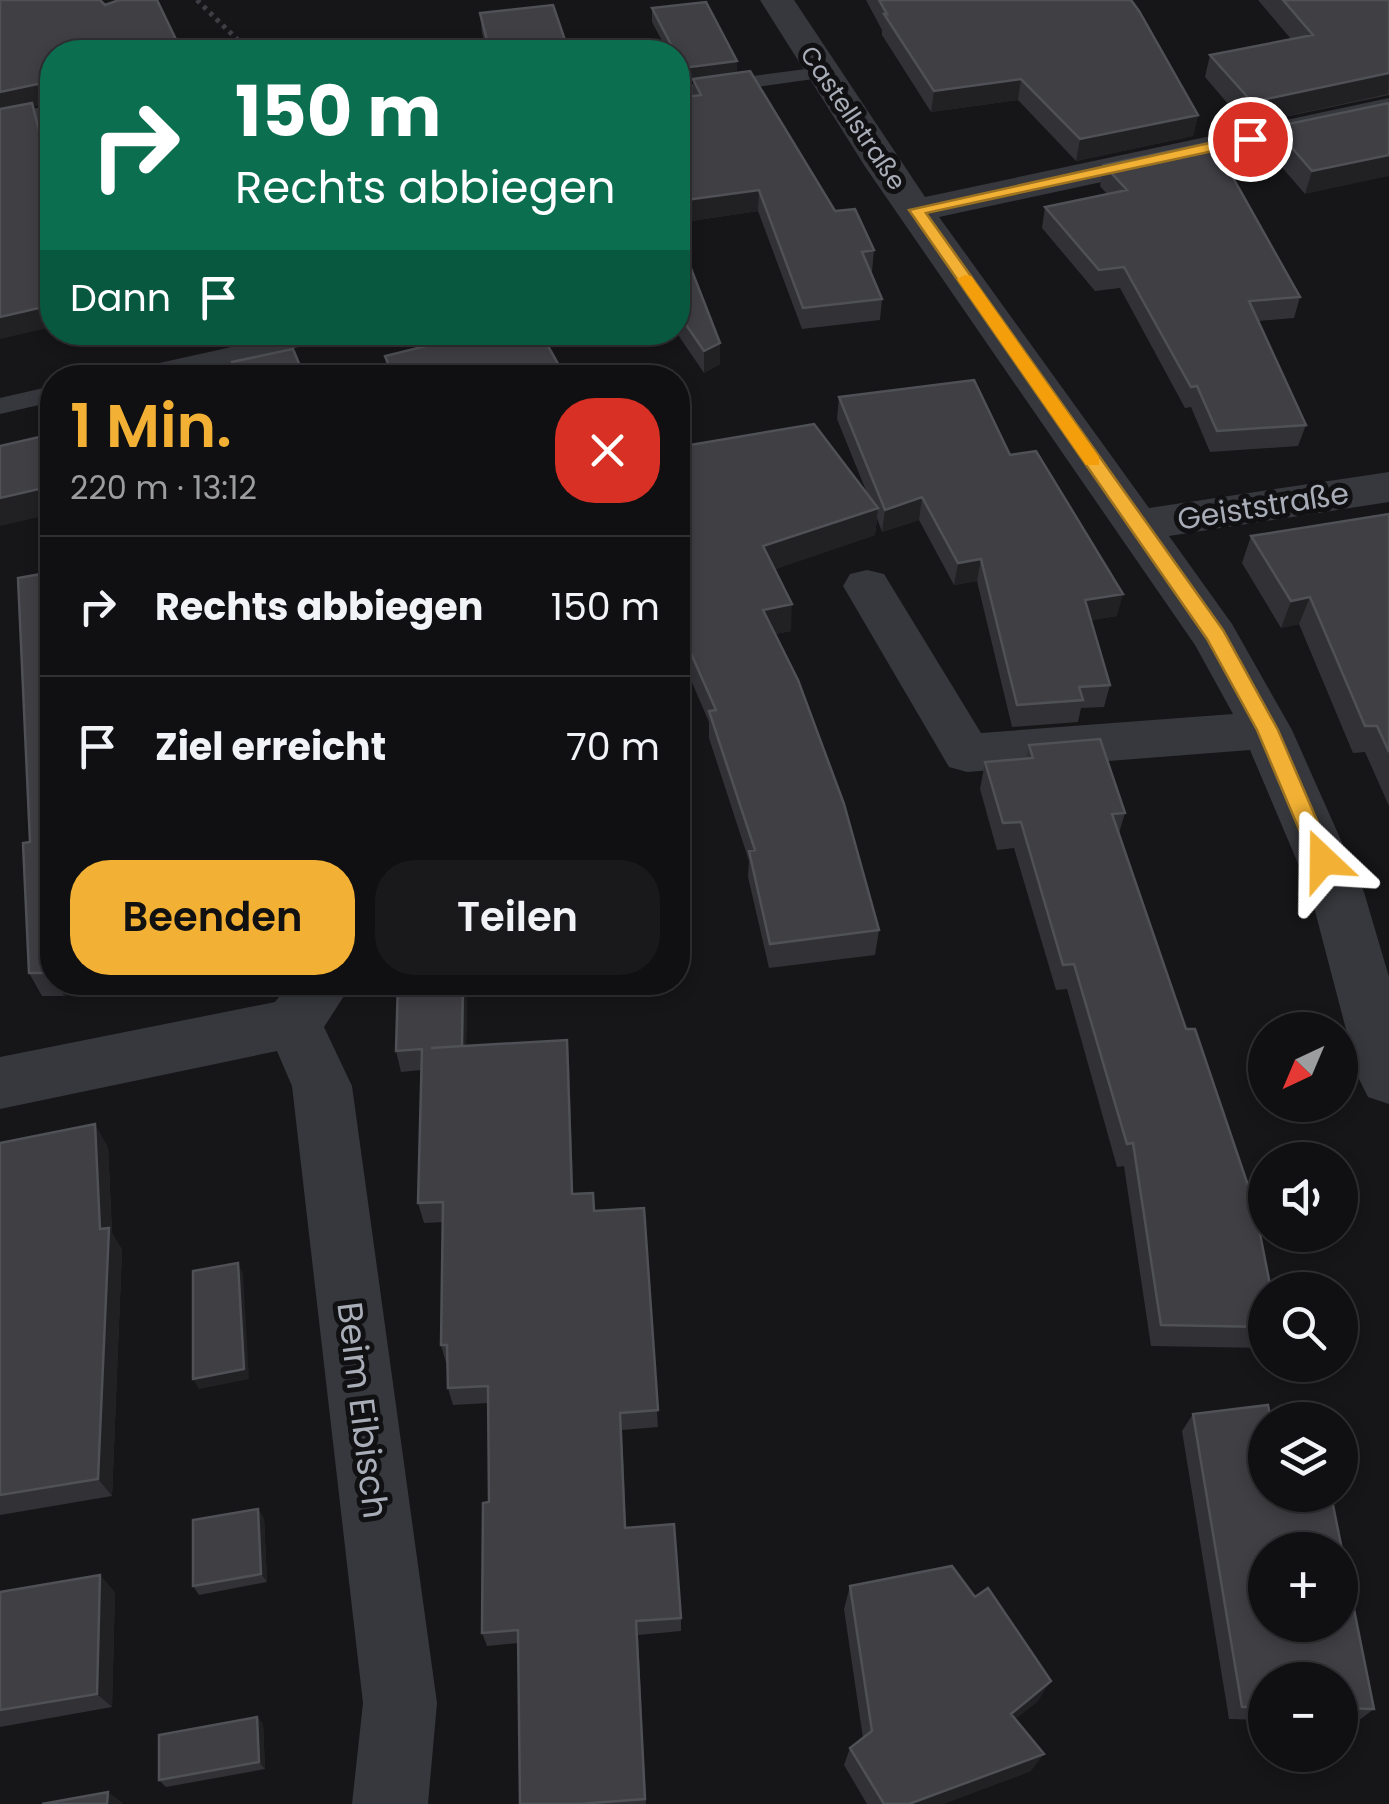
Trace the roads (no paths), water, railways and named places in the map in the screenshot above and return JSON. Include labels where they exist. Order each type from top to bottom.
[{"type":"street","name":"Castellstraße","points":[[778,0],[821,73],[1216,636],[1268,730],[1337,892],[1389,1079]]},
{"type":"street","points":[[916,210],[1389,108]]},
{"type":"street","name":"Geiststraße","points":[[1138,525],[1389,487]]},
{"type":"street","points":[[867,586],[967,754],[1268,730]]},
{"type":"street","name":"Beim Eibisch","points":[[0,1083],[309,1003],[400,1703],[390,1804]]},
{"type":"lane","points":[[690,90],[821,73]]},
{"type":"lane","points":[[0,120],[40,113]]},
{"type":"lane","points":[[186,365],[275,345]]},
{"type":"lane","points":[[0,406],[40,397]]}]
